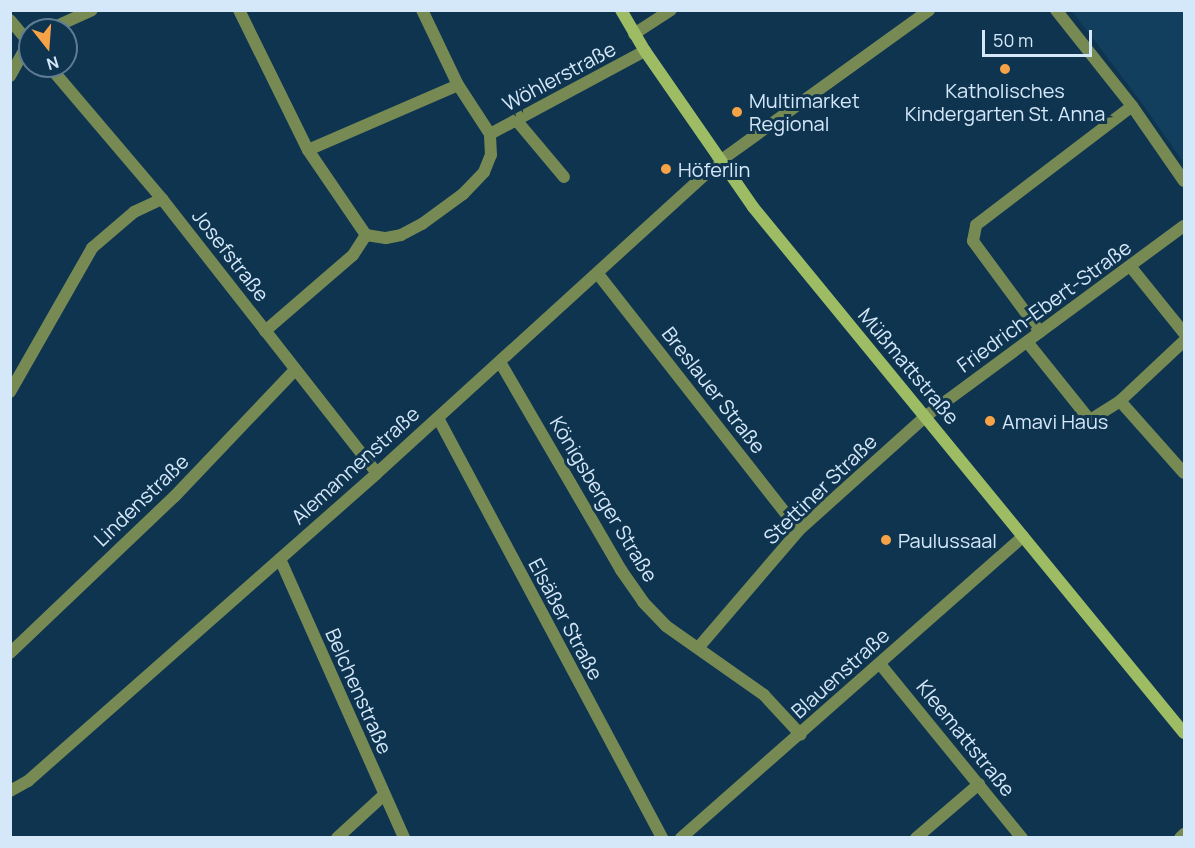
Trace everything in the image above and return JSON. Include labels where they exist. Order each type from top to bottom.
[{"type":"street","points":[[74,18],[92,10]]},
{"type":"street","points":[[239,10],[308,150],[366,235],[353,255],[265,331]]},
{"type":"street","name":"Wöhlerstraße","points":[[366,235],[386,238],[401,235],[463,194],[484,172],[491,155],[490,134],[458,85],[422,10]]},
{"type":"street","name":"Müßmattstraße","points":[[621,10],[645,51],[753,207],[1185,733]]},
{"type":"street","points":[[634,33],[671,10]]},
{"type":"street","name":"Alemannenstraße","points":[[10,791],[28,781],[377,473],[720,161],[929,10]]},
{"type":"street","points":[[1056,10],[1132,106],[1185,181]]},
{"type":"street","name":"Wöhlerstraße","points":[[490,134],[645,51]]},
{"type":"street","points":[[10,76],[18,61]]},
{"type":"street","name":"Josefstraße","points":[[59,78],[162,199],[377,473]]},
{"type":"street","points":[[308,150],[458,85]]},
{"type":"street","points":[[1040,332],[973,242],[976,225],[1132,106]]},
{"type":"street","points":[[517,121],[564,177]]},
{"type":"street","points":[[10,392],[92,248],[134,212],[162,199]]},
{"type":"street","name":"Friedrich-Ebert-Straße","points":[[926,416],[1185,226]]},
{"type":"street","points":[[1130,266],[1185,333]]},
{"type":"street","name":"Breslauer Straße","points":[[598,274],[799,530]]},
{"type":"street","points":[[1028,343],[1090,420],[1120,400],[1185,341]]},
{"type":"street","name":"Königsberger Straße","points":[[500,362],[621,570],[643,602],[666,626],[764,695],[801,735]]},
{"type":"street","name":"Lindenstraße","points":[[10,653],[174,497],[294,370]]},
{"type":"street","points":[[1120,400],[1185,473]]},
{"type":"street","name":"Stettiner Straße","points":[[698,648],[799,530],[926,416]]},
{"type":"street","name":"Elsäßer Straße","points":[[438,418],[662,837]]},
{"type":"street","name":"Blauenstraße","points":[[681,837],[801,735],[1023,537]]},
{"type":"street","name":"Belchenstraße","points":[[280,559],[404,837]]},
{"type":"street","name":"Kleemattstraße","points":[[880,664],[1022,837]]},
{"type":"street","points":[[916,837],[979,784]]},
{"type":"street","points":[[337,837],[384,795]]},
{"type":"street","points":[[1180,837],[1185,834]]},
{"type":"shaded area","points":[[1072,11],[1184,11],[1184,163],[1139,99]]},
{"type":"place","name":"Katholisches Kindergarten St. Anna","points":[[1005,69]]},
{"type":"place","name":"Multimarket Regional","points":[[737,112]]},
{"type":"place","name":"Höferlin","points":[[666,169]]},
{"type":"place","name":"Amavi Haus","points":[[990,421]]},
{"type":"place","name":"Paulussaal","points":[[886,540]]}]
